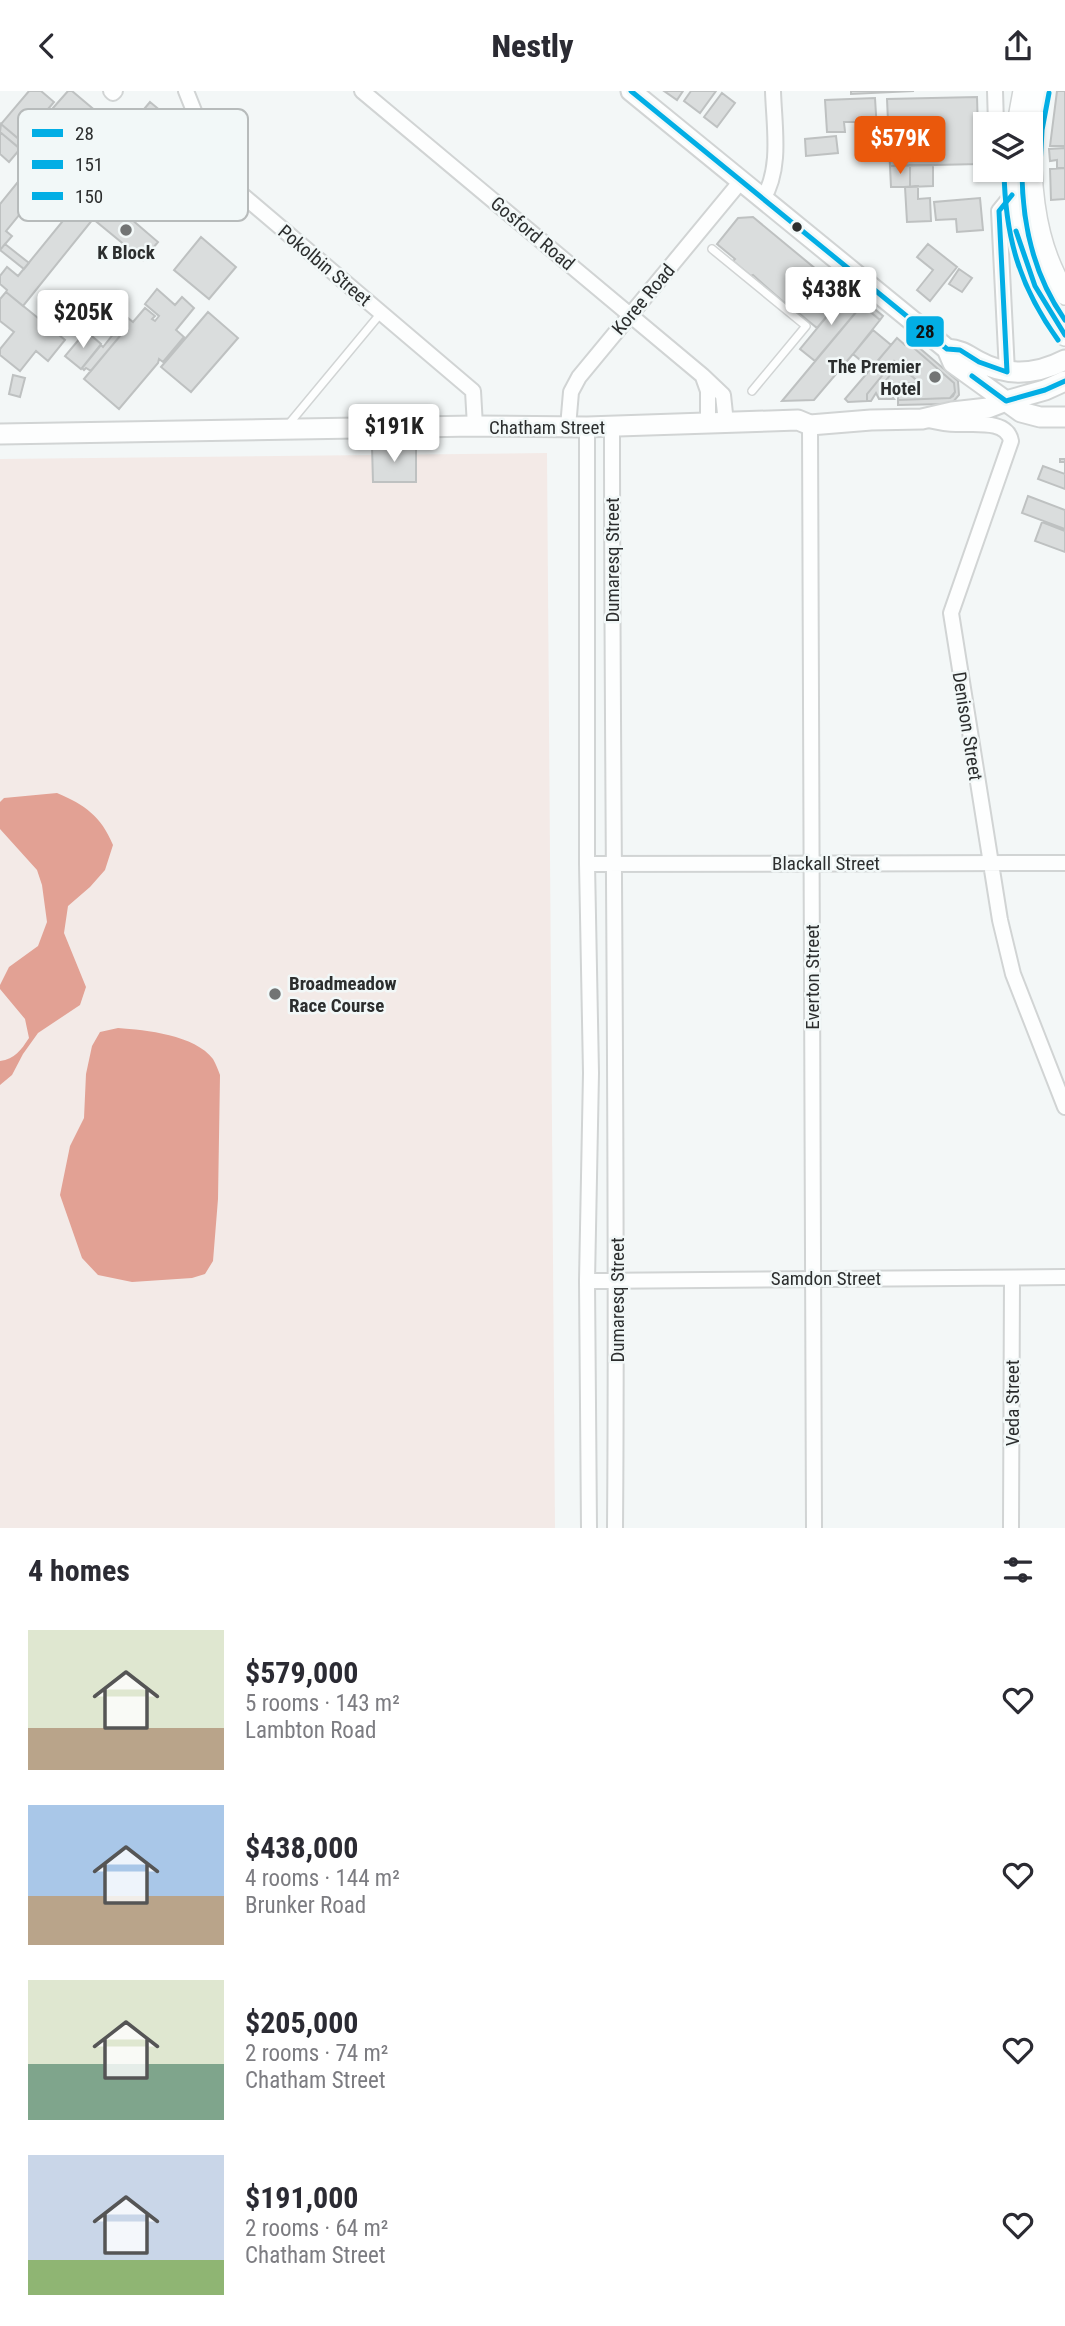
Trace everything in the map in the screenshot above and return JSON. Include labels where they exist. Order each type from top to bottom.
[{"type":"main road","points":[[1020,112],[1024,91]]},
{"type":"main road","points":[[1036,112],[1040,91]]},
{"type":"main road","points":[[1013,182],[1016,229],[1028,271],[1039,297],[1065,335]]},
{"type":"main road","points":[[1031,182],[1036,222],[1058,268],[1065,294]]},
{"type":"street","name":"Pokolbin Street","points":[[186,91],[193,109]]},
{"type":"street","name":"Gosford Road","points":[[362,91],[703,376],[717,423]]},
{"type":"street","points":[[631,91],[947,349],[953,363],[1021,412],[1065,417]]},
{"type":"street","points":[[763,199],[770,188],[774,172],[773,91]]},
{"type":"street","points":[[995,91],[996,112]]},
{"type":"street","name":"Koree Road","points":[[577,427],[571,392],[579,377],[741,181]]},
{"type":"street","points":[[1007,182],[1012,195],[999,211],[1007,372]]},
{"type":"street","name":"Pokolbin Street","points":[[248,200],[473,391],[475,426]]},
{"type":"street","points":[[947,349],[960,350],[979,362],[1007,372],[1036,372],[1065,360]]},
{"type":"street","name":"Chatham Street","points":[[0,434],[475,426],[612,427],[798,420],[810,425],[922,419],[988,408],[1065,381]]},
{"type":"street","name":"Denison Street","points":[[922,419],[998,427],[1006,431],[1012,441],[951,613],[990,863],[1013,974],[1065,1107]]},
{"type":"street","name":"Everton Street","points":[[810,425],[814,1528]]},
{"type":"street","name":"Dumaresq Street","points":[[577,427],[587,694],[591,1073],[587,1281],[589,1528]]},
{"type":"street","name":"Dumaresq Street","points":[[612,427],[617,1280],[615,1528]]},
{"type":"street","points":[[587,694],[612,694]]},
{"type":"street","name":"Blackall Street","points":[[587,864],[1065,863]]},
{"type":"street","points":[[591,1073],[616,1072]]},
{"type":"street","name":"Samdon Street","points":[[587,1281],[1065,1277]]},
{"type":"street","name":"Veda Street","points":[[1012,1278],[1012,1528]]},
{"type":"lane","points":[[712,249],[806,326],[752,391]]},
{"type":"lane","points":[[283,430],[382,313]]},
{"type":"shaded area","name":"Broadmeadow Race Course","points":[[547,453],[555,1528],[0,1528],[0,459]]},
{"type":"shaded area","points":[[57,793],[91,813],[103,826],[113,845],[105,870],[68,906],[64,933],[86,987],[80,1005],[38,1033],[12,1075],[0,1085],[0,1061],[14,1056],[29,1038],[25,1019],[0,989],[0,985],[9,967],[38,946],[47,922],[37,870],[0,829],[0,802],[4,798]]},
{"type":"shaded area","points":[[118,1028],[169,1035],[194,1044],[213,1059],[220,1075],[218,1199],[213,1261],[205,1274],[192,1278],[132,1282],[98,1275],[82,1258],[60,1195],[70,1146],[84,1118],[86,1074],[92,1046],[100,1032]]},
{"type":"building","points":[[29,91],[41,91],[54,102],[48,109],[18,109],[18,138],[1,124]]},
{"type":"building","points":[[68,91],[72,91],[93,109],[54,109]]},
{"type":"building","points":[[664,91],[683,91],[677,100]]},
{"type":"building","points":[[691,91],[716,91],[700,113],[684,101]]},
{"type":"building","points":[[851,91],[914,91],[851,94]]},
{"type":"building","points":[[1057,91],[1065,91],[1065,146],[1050,146]]},
{"type":"building","points":[[722,93],[735,103],[717,127],[704,117]]},
{"type":"building","points":[[977,97],[977,112],[973,112],[973,164],[890,166],[887,99]]},
{"type":"building","points":[[875,98],[877,131],[858,132],[858,122],[844,122],[845,132],[827,132],[825,100]]},
{"type":"building","points":[[150,102],[158,109],[144,109]]},
{"type":"building","points":[[1,124],[18,138],[18,147],[0,132]]},
{"type":"building","points":[[0,132],[18,147],[18,151],[9,162],[0,154]]},
{"type":"building","points":[[836,136],[838,153],[806,156],[805,139]]},
{"type":"building","points":[[1065,148],[1065,168],[1057,168],[1057,160],[1050,161],[1049,149]]},
{"type":"building","points":[[910,165],[910,187],[891,187],[890,166]]},
{"type":"building","points":[[910,165],[933,165],[933,186],[910,187]]},
{"type":"building","points":[[1065,168],[1065,199],[1051,200],[1050,169]]},
{"type":"building","points":[[18,182],[18,216],[6,231],[12,236],[0,250],[0,204]]},
{"type":"building","points":[[918,186],[918,199],[930,198],[931,221],[907,222],[905,187]]},
{"type":"building","points":[[980,198],[983,230],[957,232],[956,219],[936,220],[934,202]]},
{"type":"building","points":[[753,217],[817,270],[788,306],[733,261],[735,259],[717,244],[738,218]]},
{"type":"building","name":"K Block","points":[[63,221],[91,221],[23,306],[0,284],[0,276],[7,267],[18,276]]},
{"type":"building","name":"K Block","points":[[95,221],[134,221],[158,242],[143,260]]},
{"type":"building","points":[[201,237],[236,267],[209,299],[174,270]]},
{"type":"building","points":[[5,244],[29,263],[24,269],[0,250]]},
{"type":"building","points":[[928,244],[957,267],[930,301],[917,290],[933,270],[917,257]]},
{"type":"building","points":[[818,269],[846,293],[817,328],[789,305]]},
{"type":"building","points":[[959,269],[972,278],[962,292],[949,284]]},
{"type":"building","points":[[157,289],[175,305],[182,297],[194,308],[176,330],[184,337],[163,362],[159,359],[119,409],[84,379],[120,336],[111,328],[123,314],[133,322],[145,308],[155,316],[152,319],[155,321],[159,316],[145,304]]},
{"type":"building","points":[[6,292],[65,340],[48,361],[36,351],[20,371],[0,355],[0,349],[14,332],[0,321],[0,299]]},
{"type":"building","points":[[846,293],[862,305],[815,361],[800,349]]},
{"type":"building","points":[[865,301],[883,316],[880,320],[862,305]]},
{"type":"building","points":[[862,305],[880,320],[853,354],[814,400],[782,401]]},
{"type":"building","points":[[208,312],[238,338],[191,392],[161,367]]},
{"type":"building","points":[[873,330],[891,345],[871,369],[853,354]]},
{"type":"building","points":[[86,331],[101,344],[81,369],[65,356]]},
{"type":"building","points":[[115,332],[120,336],[91,371],[86,368],[84,370],[82,368]]},
{"type":"building","points":[[897,338],[905,345],[907,342],[954,383],[953,396],[898,400],[898,384],[920,383],[894,361],[867,394],[867,401],[848,402],[845,399]]},
{"type":"building","points":[[909,339],[958,381],[959,395],[953,402],[898,405],[898,400],[950,398],[955,392],[954,383],[907,342]]},
{"type":"building","points":[[894,361],[899,364],[883,384],[894,399],[879,399],[876,393],[871,401],[867,401],[867,394]]},
{"type":"building","points":[[898,365],[920,383],[894,384],[887,379]]},
{"type":"building","points":[[13,375],[25,378],[20,397],[9,394]]},
{"type":"building","points":[[372,446],[416,446],[416,482],[373,482]]},
{"type":"building","points":[[1043,466],[1065,474],[1065,489],[1038,479]]},
{"type":"building","points":[[1028,496],[1065,510],[1065,529],[1022,513]]},
{"type":"building","points":[[1042,522],[1065,531],[1065,552],[1035,541]]},
{"type":"transit line","name":"28","points":[[631,91],[947,349],[960,350],[979,362],[1007,372],[999,211],[1012,195]]},
{"type":"transit line","name":"151","points":[[1043,125],[1049,93]]},
{"type":"transit line","name":"151","points":[[1004,182],[1011,239],[1024,280],[1058,340]]},
{"type":"transit line","name":"150","points":[[1023,182],[1027,229],[1037,267],[1065,320]]},
{"type":"transit line","name":"28","points":[[1016,231],[1035,286],[1065,335]]},
{"type":"transit line","name":"28","points":[[972,376],[1006,401],[1045,390],[1065,381]]},
{"type":"place","name":"K Block","points":[[126,230]]},
{"type":"place","name":"The Premier Hotel","points":[[935,377]]},
{"type":"place","name":"Broadmeadow Race Course","points":[[275,994]]}]
